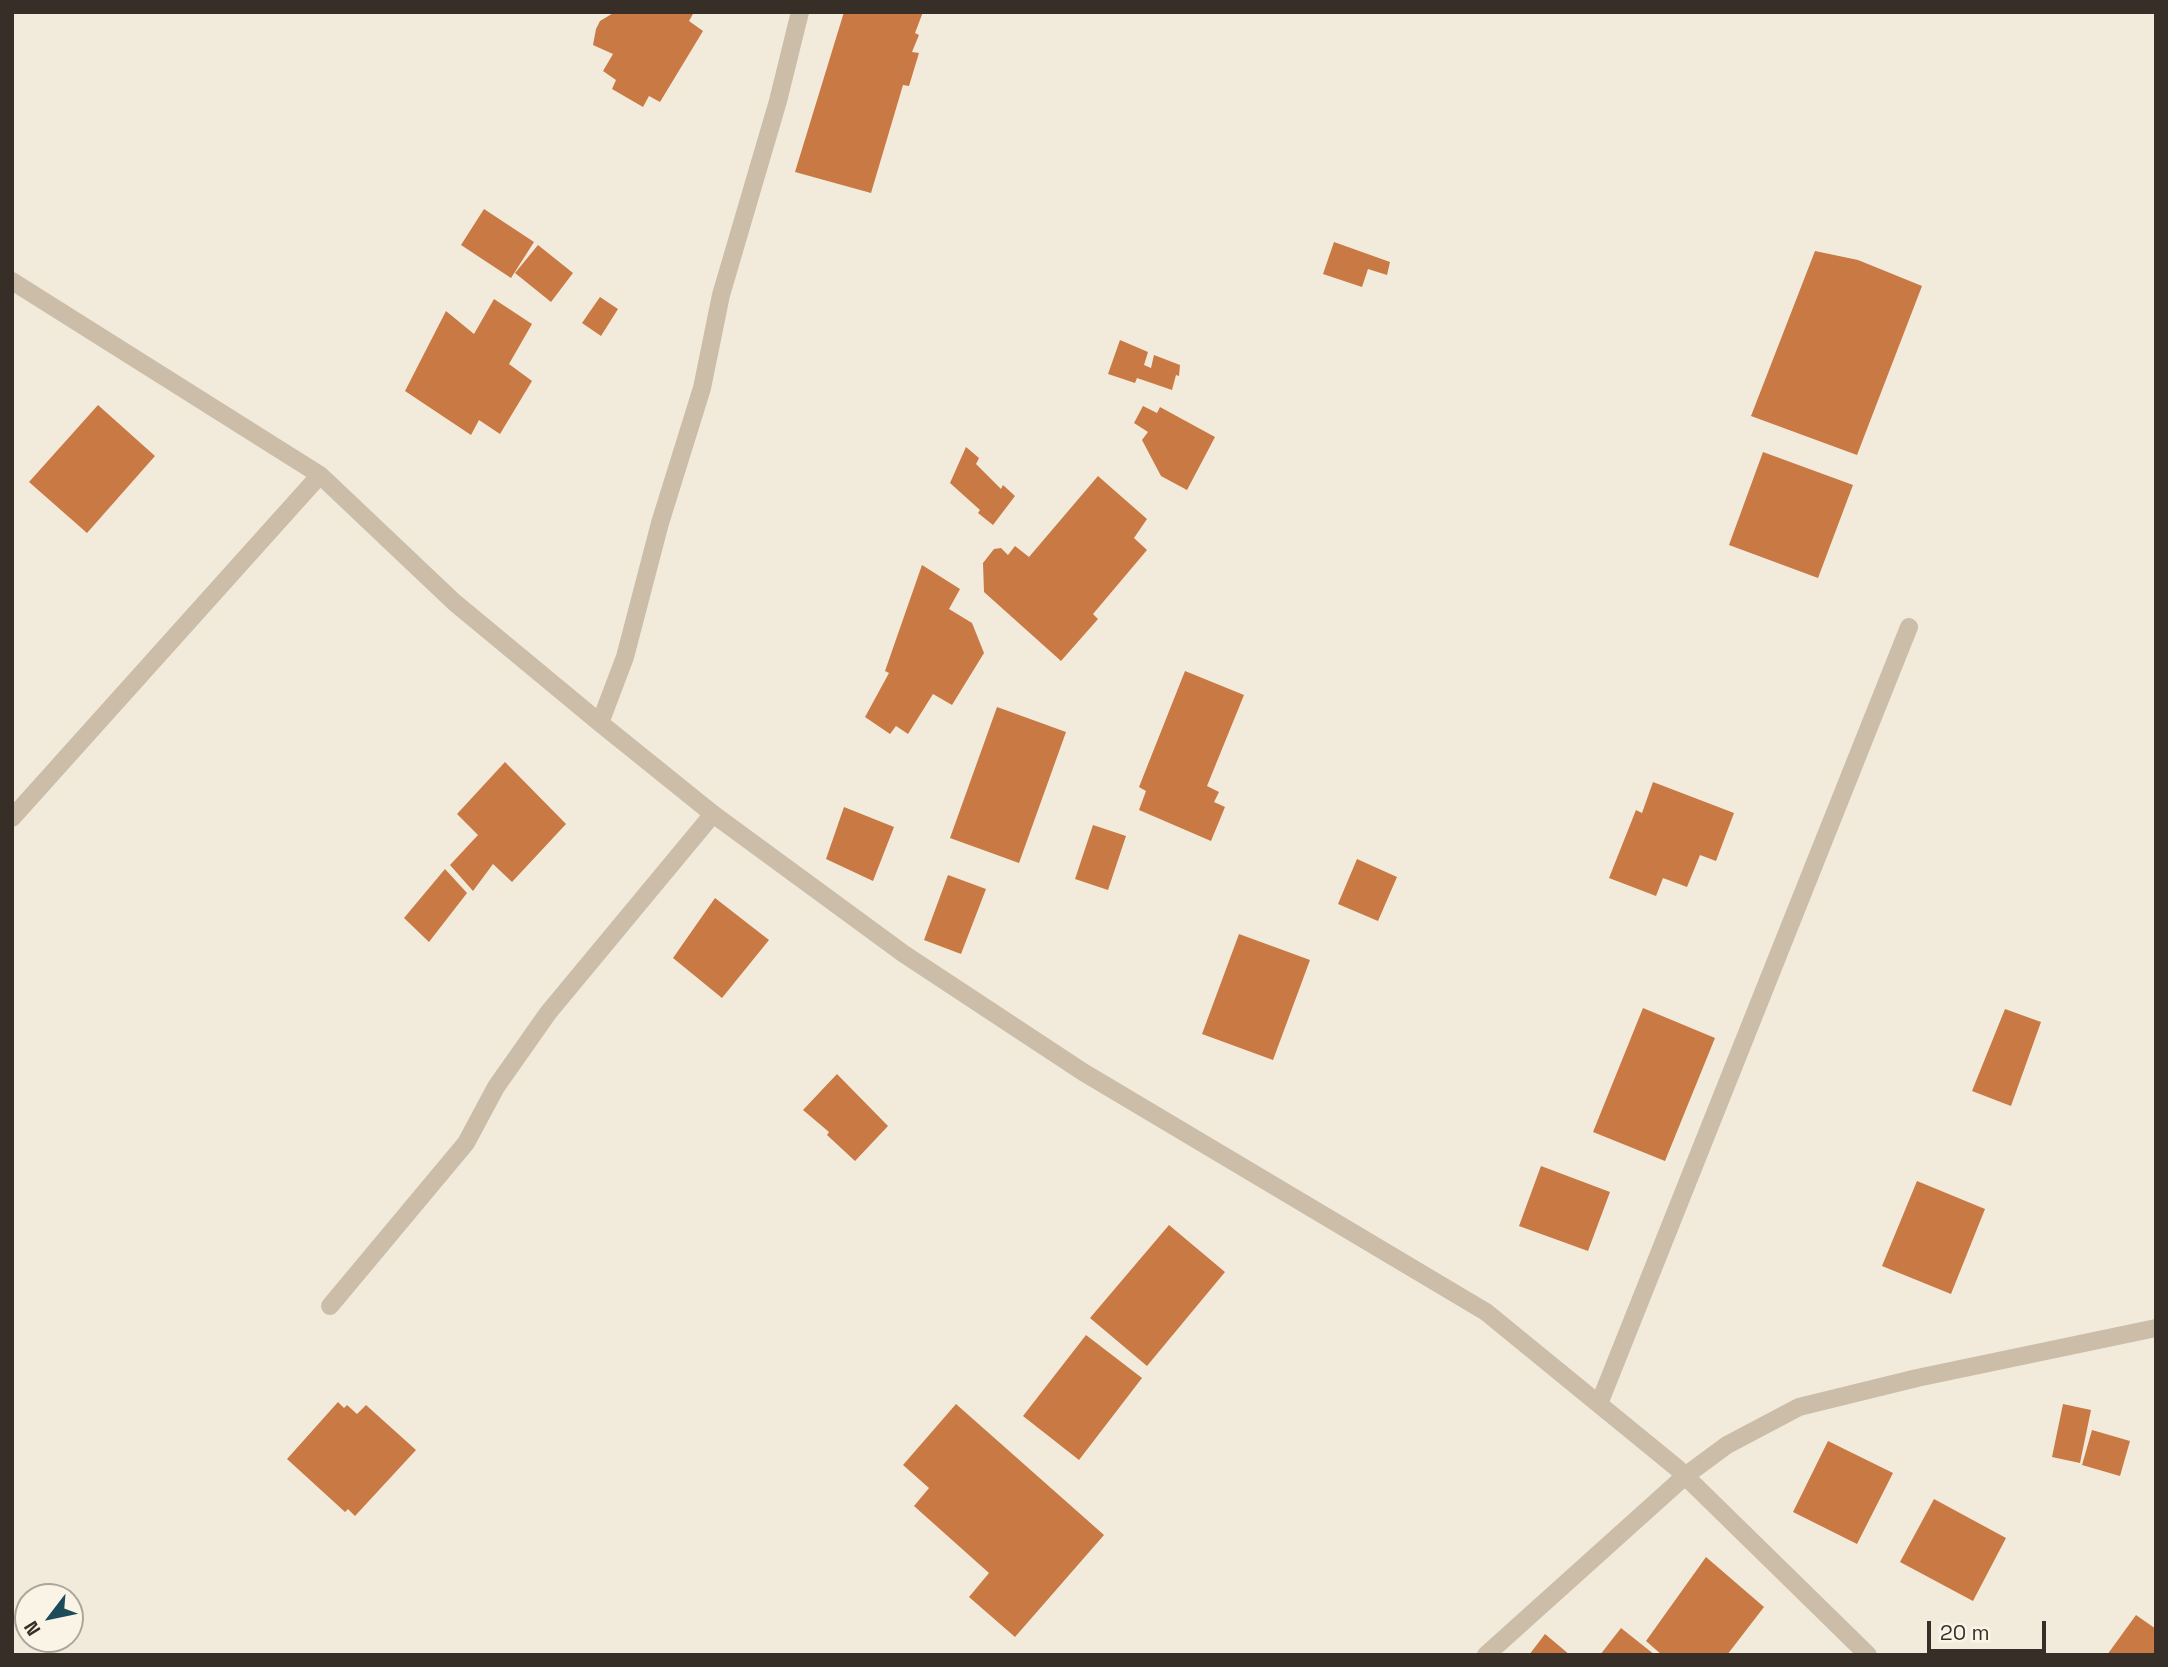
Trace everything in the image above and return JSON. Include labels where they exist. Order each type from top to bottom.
[{"type":"street","points":[[600,723],[625,657],[660,523],[702,388],[721,295],[778,101],[800,12]]},
{"type":"street","points":[[12,282],[320,475],[454,603],[600,723],[713,814],[904,954],[1083,1072],[1486,1312],[1685,1476],[1860,1651]]},
{"type":"street","points":[[12,818],[320,475]]},
{"type":"street","points":[[1599,1404],[1909,627]]},
{"type":"street","points":[[330,1306],[466,1143],[496,1087],[548,1013],[713,814]]},
{"type":"street","points":[[1486,1655],[1685,1476],[1727,1445],[1799,1407],[1917,1378],[2156,1328]]},
{"type":"building","points":[[615,12],[694,12],[689,21],[703,31],[660,102],[649,96],[643,107],[612,89],[616,80],[603,71],[613,54],[593,45],[596,29],[600,21]]},
{"type":"building","points":[[844,12],[923,12],[915,33],[919,35],[912,52],[919,53],[909,86],[903,85],[871,193],[795,172]]},
{"type":"building","points":[[484,209],[534,242],[511,278],[461,245]]},
{"type":"building","points":[[1334,242],[1390,262],[1387,275],[1368,269],[1362,287],[1323,274]]},
{"type":"building","points":[[538,245],[573,273],[551,302],[515,273]]},
{"type":"building","points":[[1815,251],[1858,260],[1922,286],[1857,455],[1751,416]]},
{"type":"building","points":[[600,297],[618,309],[601,336],[582,323]]},
{"type":"building","points":[[494,299],[532,324],[509,364],[532,381],[500,434],[479,420],[471,435],[405,391],[446,311],[474,334]]},
{"type":"building","points":[[1120,340],[1148,352],[1144,365],[1151,368],[1154,355],[1180,365],[1179,376],[1176,375],[1172,390],[1137,378],[1135,383],[1108,374]]},
{"type":"building","points":[[98,405],[155,456],[87,533],[29,482]]},
{"type":"building","points":[[1143,406],[1157,413],[1160,407],[1215,437],[1187,490],[1161,476],[1142,440],[1148,432],[1134,423]]},
{"type":"building","points":[[966,447],[979,458],[976,464],[1001,489],[1003,485],[1015,496],[993,525],[950,483]]},
{"type":"building","points":[[1763,452],[1853,485],[1818,578],[1729,545]]},
{"type":"building","points":[[1098,476],[1147,519],[1134,538],[1147,550],[1093,614],[1098,619],[1061,661],[984,592],[983,563],[994,549],[1001,548],[1008,555],[1015,546],[1029,557]]},
{"type":"building","points":[[922,565],[960,589],[949,609],[972,623],[984,653],[952,705],[933,694],[908,734],[896,726],[890,734],[865,717],[889,673],[885,671]]},
{"type":"building","points":[[1185,671],[1244,695],[1207,786],[1219,792],[1214,802],[1225,807],[1211,841],[1139,810],[1146,791],[1139,787]]},
{"type":"building","points":[[997,707],[1066,732],[1019,863],[950,838]]},
{"type":"building","points":[[505,762],[566,824],[512,882],[493,864],[473,891],[450,865],[478,835],[457,814]]},
{"type":"building","points":[[1653,782],[1734,813],[1716,861],[1700,855],[1687,887],[1663,878],[1656,896],[1609,878],[1636,810],[1642,813]]},
{"type":"building","points":[[844,807],[894,827],[873,881],[826,859]]},
{"type":"building","points":[[1093,825],[1126,836],[1108,890],[1075,879]]},
{"type":"building","points":[[1357,859],[1397,877],[1378,921],[1338,904]]},
{"type":"building","points":[[445,869],[467,893],[429,942],[404,918]]},
{"type":"building","points":[[948,875],[986,889],[961,954],[924,940]]},
{"type":"building","points":[[715,898],[769,940],[722,998],[673,958]]},
{"type":"building","points":[[1239,934],[1310,960],[1273,1060],[1202,1034]]},
{"type":"building","points":[[1643,1008],[1715,1038],[1665,1161],[1593,1132]]},
{"type":"building","points":[[2005,1009],[2041,1022],[2011,1106],[1972,1091]]},
{"type":"building","points":[[837,1074],[888,1126],[855,1161],[827,1135],[829,1132],[803,1110]]},
{"type":"building","points":[[1541,1166],[1610,1192],[1588,1251],[1519,1226]]},
{"type":"building","points":[[1917,1181],[1985,1209],[1951,1294],[1882,1266]]},
{"type":"building","points":[[1169,1225],[1225,1272],[1147,1366],[1090,1318]]},
{"type":"building","points":[[1086,1335],[1142,1378],[1079,1460],[1023,1416]]},
{"type":"building","points":[[338,1402],[344,1408],[347,1405],[357,1414],[366,1405],[416,1450],[355,1516],[348,1509],[345,1512],[287,1459]]},
{"type":"building","points":[[956,1404],[1104,1535],[1015,1637],[969,1597],[989,1573],[914,1506],[929,1488],[903,1465]]},
{"type":"building","points":[[2063,1404],[2091,1410],[2080,1463],[2052,1457]]},
{"type":"building","points":[[2092,1430],[2130,1441],[2120,1476],[2082,1465]]},
{"type":"building","points":[[1828,1441],[1893,1473],[1857,1544],[1793,1512]]},
{"type":"building","points":[[1934,1499],[2006,1538],[1973,1601],[1900,1562]]},
{"type":"building","points":[[1706,1557],[1764,1607],[1727,1655],[1662,1655],[1646,1641]]},
{"type":"building","points":[[2136,1615],[2156,1629],[2156,1655],[2107,1655]]},
{"type":"building","points":[[1621,1628],[1655,1655],[1600,1655]]},
{"type":"building","points":[[1545,1634],[1570,1655],[1529,1655]]}]
